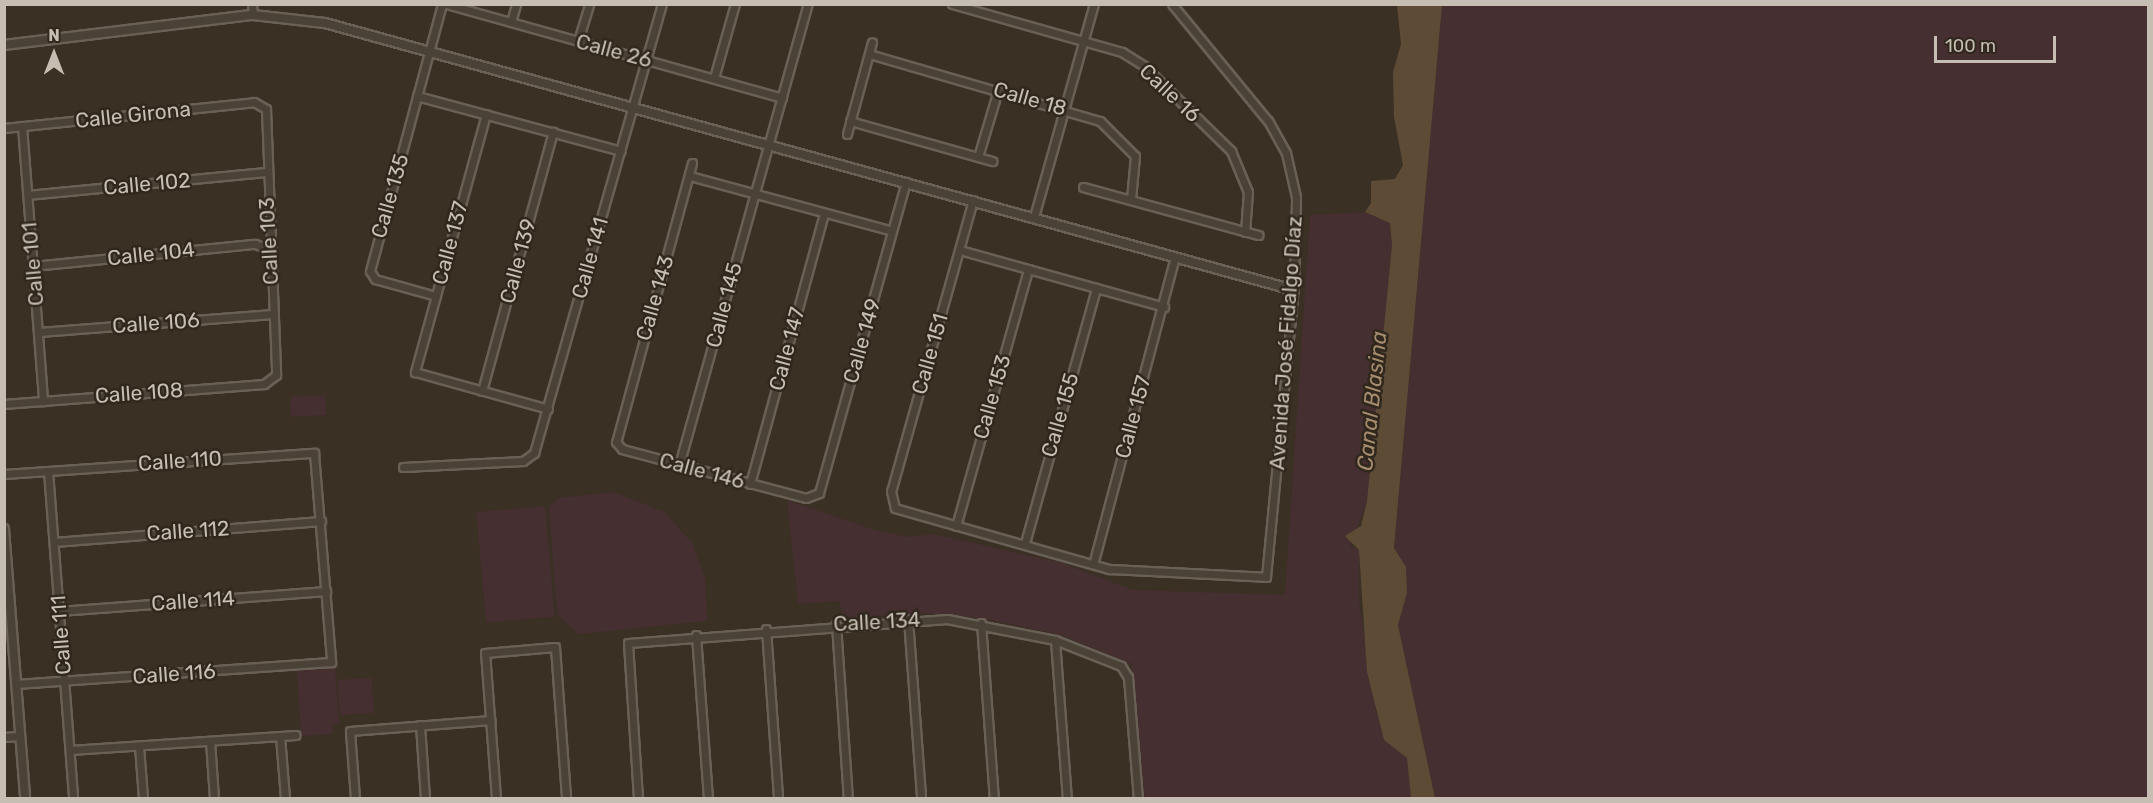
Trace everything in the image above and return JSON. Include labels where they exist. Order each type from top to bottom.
[{"type":"street","points":[[252,4],[253,15]]},
{"type":"street","name":"Calle 26","points":[[444,4],[782,98]]},
{"type":"street","name":"Calle 135","points":[[436,296],[375,279],[370,272],[429,51],[444,4]]},
{"type":"street","points":[[511,22],[516,4]]},
{"type":"street","points":[[578,41],[589,4]]},
{"type":"street","name":"Calle 141","points":[[403,467],[530,459],[548,410],[662,4]]},
{"type":"street","points":[[714,78],[735,4]]},
{"type":"street","name":"Calle 145","points":[[679,465],[808,4]]},
{"type":"street","name":"Calle 16","points":[[952,4],[1084,41],[1144,66],[1231,151],[1248,192],[1245,232]]},
{"type":"street","points":[[1034,217],[1094,4]]},
{"type":"street","name":"Avenida José Fidalgo Díaz","points":[[1094,561],[1132,571],[1266,577],[1294,290],[1296,197],[1286,153],[1268,121],[1172,4]]},
{"type":"street","points":[[4,45],[253,15],[326,23],[1294,290]]},
{"type":"street","points":[[847,134],[872,42]]},
{"type":"street","name":"Calle 18","points":[[869,54],[1100,121],[1135,156],[1131,200]]},
{"type":"street","points":[[978,157],[998,90]]},
{"type":"street","points":[[417,96],[621,151]]},
{"type":"street","name":"Calle Girona","points":[[4,128],[254,102],[261,106]]},
{"type":"street","name":"Calle 103","points":[[261,106],[266,109],[272,162],[265,172],[272,314],[272,381]]},
{"type":"street","name":"Calle 137","points":[[482,391],[416,372],[486,114]]},
{"type":"street","points":[[850,121],[992,161]]},
{"type":"street","name":"Calle 101","points":[[22,126],[43,401]]},
{"type":"street","name":"Calle 139","points":[[482,391],[553,132]]},
{"type":"street","name":"Calle 143","points":[[622,420],[692,163]]},
{"type":"street","name":"Calle 102","points":[[28,195],[265,172]]},
{"type":"street","points":[[690,176],[892,231]]},
{"type":"street","name":"Calle 149","points":[[813,498],[906,182]]},
{"type":"street","points":[[1083,187],[1259,236]]},
{"type":"street","name":"Calle 151","points":[[956,526],[895,508],[891,491],[973,200]]},
{"type":"street","name":"Calle 147","points":[[750,484],[824,214]]},
{"type":"street","name":"Calle 104","points":[[33,266],[255,244],[269,249]]},
{"type":"street","points":[[960,250],[1164,307]]},
{"type":"street","name":"Calle 157","points":[[1094,561],[1164,307],[1175,257]]},
{"type":"street","name":"Calle 153","points":[[956,526],[1028,269]]},
{"type":"street","name":"Calle 155","points":[[1025,543],[1096,288]]},
{"type":"street","name":"Calle 106","points":[[39,332],[272,314]]},
{"type":"street","name":"Calle 108","points":[[4,404],[272,381]]},
{"type":"street","points":[[482,391],[548,410]]},
{"type":"street","name":"Calle 146","points":[[622,420],[616,441],[622,448],[750,484],[813,498]]},
{"type":"street","name":"Calle 110","points":[[4,474],[309,451],[316,458],[331,662]]},
{"type":"street","name":"Calle 111","points":[[48,471],[73,798]]},
{"type":"street","name":"Calle 112","points":[[54,542],[321,521]]},
{"type":"street","points":[[956,526],[1077,559],[1094,561]]},
{"type":"street","points":[[4,529],[25,798]]},
{"type":"street","name":"Calle 114","points":[[59,611],[326,591]]},
{"type":"street","points":[[908,619],[921,798]]},
{"type":"street","name":"Calle 134","points":[[638,798],[628,643],[766,629],[908,619],[981,622],[1055,640],[1121,666],[1128,677],[1138,798]]},
{"type":"street","points":[[981,622],[994,798]]},
{"type":"street","points":[[836,624],[849,798]]},
{"type":"street","points":[[766,629],[778,798]]},
{"type":"street","points":[[696,635],[708,798]]},
{"type":"street","points":[[1055,640],[1067,798]]},
{"type":"street","points":[[496,798],[485,652],[555,647],[566,798]]},
{"type":"street","name":"Calle 116","points":[[16,684],[331,662]]},
{"type":"street","points":[[355,798],[350,731],[491,720]]},
{"type":"street","points":[[420,725],[425,798]]},
{"type":"street","points":[[69,750],[296,735]]},
{"type":"street","points":[[4,737],[20,736]]},
{"type":"street","points":[[280,736],[285,798]]},
{"type":"street","points":[[210,741],[214,798]]},
{"type":"street","points":[[139,746],[143,798]]},
{"type":"shaded area","points":[[1397,5],[1442,5],[1394,548],[1406,567],[1407,593],[1398,625],[1435,798],[1411,798],[1407,758],[1384,740],[1367,672],[1359,550],[1345,536],[1361,526],[1367,501],[1392,245],[1390,223],[1365,212],[1371,203],[1371,181],[1395,179],[1403,165],[1394,117],[1393,72],[1401,44]]},
{"type":"shaded area","points":[[1442,5],[2148,5],[2148,798],[1435,798],[1398,625],[1407,593],[1394,549]]},
{"type":"shaded area","points":[[1365,212],[1390,223],[1392,245],[1367,501],[1350,546],[1359,550],[1359,601],[1376,711],[1384,740],[1407,758],[1411,798],[1145,798],[1132,664],[1061,635],[983,618],[922,613],[841,618],[840,601],[798,604],[787,500],[878,531],[909,537],[933,534],[1062,563],[1133,590],[1285,595],[1310,215]]},
{"type":"shaded area","points":[[325,395],[326,415],[291,417],[290,397]]},
{"type":"shaded area","points":[[613,492],[665,512],[692,543],[705,578],[707,621],[578,634],[557,615],[549,507],[559,498]]},
{"type":"shaded area","points":[[545,506],[555,617],[486,623],[476,512]]},
{"type":"shaded area","points":[[335,668],[339,723],[332,724],[333,734],[301,736],[297,671]]},
{"type":"shaded area","points":[[372,678],[374,713],[340,715],[338,680]]},
{"type":"water label","name":"Canal Blasina","points":[[1372,401]]}]
